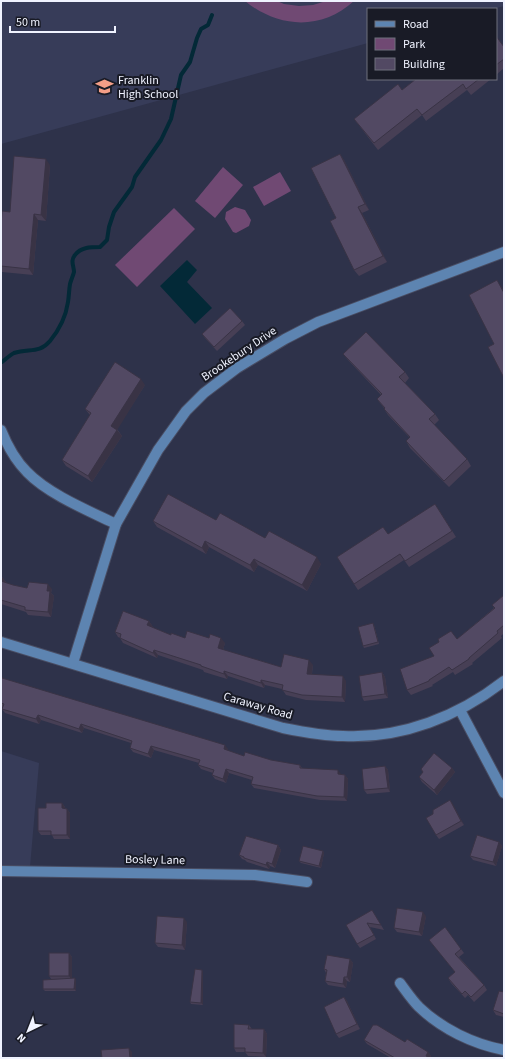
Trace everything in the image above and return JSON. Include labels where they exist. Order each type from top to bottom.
[{"type":"street","name":"Brookebury Drive","points":[[73,663],[116,524],[150,463],[176,423],[204,393],[237,368],[285,339],[318,322],[504,252]]},
{"type":"street","points":[[1,430],[15,458],[39,483],[77,506],[116,524]]},
{"type":"street","name":"Caraway Road","points":[[1,642],[283,728],[315,734],[344,737],[390,733],[418,726],[460,710],[488,693],[504,681]]},
{"type":"street","points":[[460,710],[504,793]]},
{"type":"street","name":"Bosley Lane","points":[[1,870],[255,875],[307,882]]},
{"type":"street","points":[[400,983],[418,1006],[434,1020],[455,1032],[478,1042],[504,1050]]},
{"type":"shaded area","name":"Franklin High School","points":[[1,1],[504,1],[504,6],[497,8],[367,8],[367,43],[1,144]]},
{"type":"shaded area","points":[[187,260],[197,270],[187,282],[212,308],[195,324],[160,286]]},
{"type":"shaded area","points":[[1,751],[39,763],[30,867],[1,867]]},
{"type":"green space","points":[[245,1],[277,1],[284,4],[299,6],[313,5],[326,1],[354,1],[341,11],[328,17],[314,21],[300,22],[285,21],[271,17]]},
{"type":"green space","points":[[223,167],[243,185],[215,218],[195,201]]},
{"type":"green space","points":[[280,172],[291,191],[264,206],[253,187]]},
{"type":"green space","points":[[235,207],[245,210],[251,220],[249,226],[236,233],[233,232],[225,219],[226,212]]},
{"type":"green space","points":[[174,208],[195,229],[137,287],[115,265]]},
{"type":"building","points":[[497,37],[504,47],[504,59],[497,64]]},
{"type":"building","points":[[415,80],[478,80],[466,89],[463,84],[422,115],[417,109],[374,143],[354,119],[398,84],[402,90]]},
{"type":"building","points":[[340,154],[365,204],[358,207],[383,256],[354,270],[330,221],[336,218],[311,168]]},
{"type":"building","points":[[14,156],[46,159],[41,215],[34,214],[29,269],[1,266],[2,211],[10,212]]},
{"type":"building","points":[[497,280],[504,293],[504,378],[488,347],[494,344],[469,295]]},
{"type":"building","points":[[230,308],[242,321],[214,347],[202,334]]},
{"type":"building","points":[[366,332],[405,372],[399,377],[435,414],[429,419],[467,459],[444,481],[406,441],[410,437],[384,409],[385,408],[377,399],[382,394],[343,354]]},
{"type":"building","points":[[115,362],[141,379],[111,426],[117,430],[88,476],[62,460],[91,413],[85,409]]},
{"type":"building","points":[[168,494],[216,520],[220,513],[265,538],[269,531],[317,557],[302,585],[254,559],[250,565],[205,541],[202,548],[153,521]]},
{"type":"building","points":[[435,504],[452,531],[405,561],[400,554],[354,584],[337,557],[383,527],[388,534]]},
{"type":"building","points":[[1,581],[27,588],[29,582],[48,584],[47,591],[50,591],[48,612],[25,610],[25,607],[1,600]]},
{"type":"building","points":[[504,595],[504,625],[497,631],[498,633],[469,659],[452,670],[449,667],[429,681],[407,690],[400,669],[434,656],[429,648],[439,642],[438,639],[451,631],[457,639],[495,608],[492,605]]},
{"type":"building","points":[[123,611],[149,621],[147,625],[171,635],[171,633],[185,638],[187,631],[209,638],[210,634],[221,638],[218,648],[281,667],[284,654],[309,660],[307,674],[343,676],[342,697],[302,695],[282,690],[283,685],[261,680],[261,683],[224,671],[224,674],[154,650],[153,653],[120,638],[121,634],[115,632]]},
{"type":"building","points":[[373,623],[378,642],[363,646],[358,627]]},
{"type":"building","points":[[382,672],[385,694],[362,697],[359,676]]},
{"type":"building","points":[[1,676],[2,678],[225,745],[224,749],[244,756],[245,752],[271,760],[300,765],[300,768],[338,770],[338,774],[345,775],[344,797],[317,796],[251,784],[253,777],[226,769],[223,779],[212,775],[214,770],[198,765],[200,760],[151,746],[148,754],[130,748],[132,741],[81,724],[79,729],[38,715],[36,719],[2,709],[4,704],[1,703]]},
{"type":"building","points":[[434,753],[452,768],[434,790],[419,777],[423,772],[421,769]]},
{"type":"building","points":[[385,766],[388,788],[364,790],[362,769]]},
{"type":"building","points":[[450,800],[461,821],[436,835],[426,818],[433,814],[433,810]]},
{"type":"building","points":[[46,803],[62,803],[62,808],[67,809],[67,835],[51,835],[51,831],[38,831],[38,808],[46,808]]},
{"type":"building","points":[[477,835],[499,842],[493,862],[470,856]]},
{"type":"building","points":[[246,836],[278,845],[272,864],[267,862],[266,865],[239,855]]},
{"type":"building","points":[[303,846],[323,851],[319,866],[299,861]]},
{"type":"building","points":[[397,908],[423,912],[419,932],[394,928]]},
{"type":"building","points":[[372,910],[381,925],[367,923],[374,935],[357,944],[346,925]]},
{"type":"building","points":[[157,916],[184,918],[182,945],[155,943]]},
{"type":"building","points":[[445,927],[461,949],[455,954],[484,985],[471,997],[465,991],[462,994],[448,978],[455,972],[429,940]]},
{"type":"building","points":[[49,953],[69,953],[69,976],[49,976]]},
{"type":"building","points":[[327,955],[350,959],[347,977],[344,977],[343,984],[325,981],[327,970],[324,969]]},
{"type":"building","points":[[195,969],[202,970],[201,1003],[190,1002]]},
{"type":"building","points":[[75,978],[74,989],[43,989],[43,980]]},
{"type":"building","points":[[499,991],[504,992],[504,1014],[493,1010]]},
{"type":"building","points":[[344,997],[357,1024],[336,1034],[324,1007]]},
{"type":"building","points":[[234,1024],[249,1025],[248,1029],[264,1029],[263,1053],[245,1052],[245,1048],[234,1048]]},
{"type":"building","points":[[373,1025],[377,1025],[405,1042],[407,1039],[428,1052],[426,1056],[431,1058],[395,1058],[364,1040]]},
{"type":"building","points":[[129,1048],[130,1058],[102,1058],[101,1050]]},
{"type":"waterway","points":[[2,362],[14,353],[42,348],[50,341],[62,323],[67,307],[70,284],[74,272],[72,261],[77,252],[80,250],[90,247],[100,247],[107,240],[109,227],[114,212],[132,187],[135,177],[161,140],[171,119],[181,75],[190,62],[201,29],[208,25],[212,15]]},
{"type":"place","name":"Franklin High School","points":[[105,87]]}]
